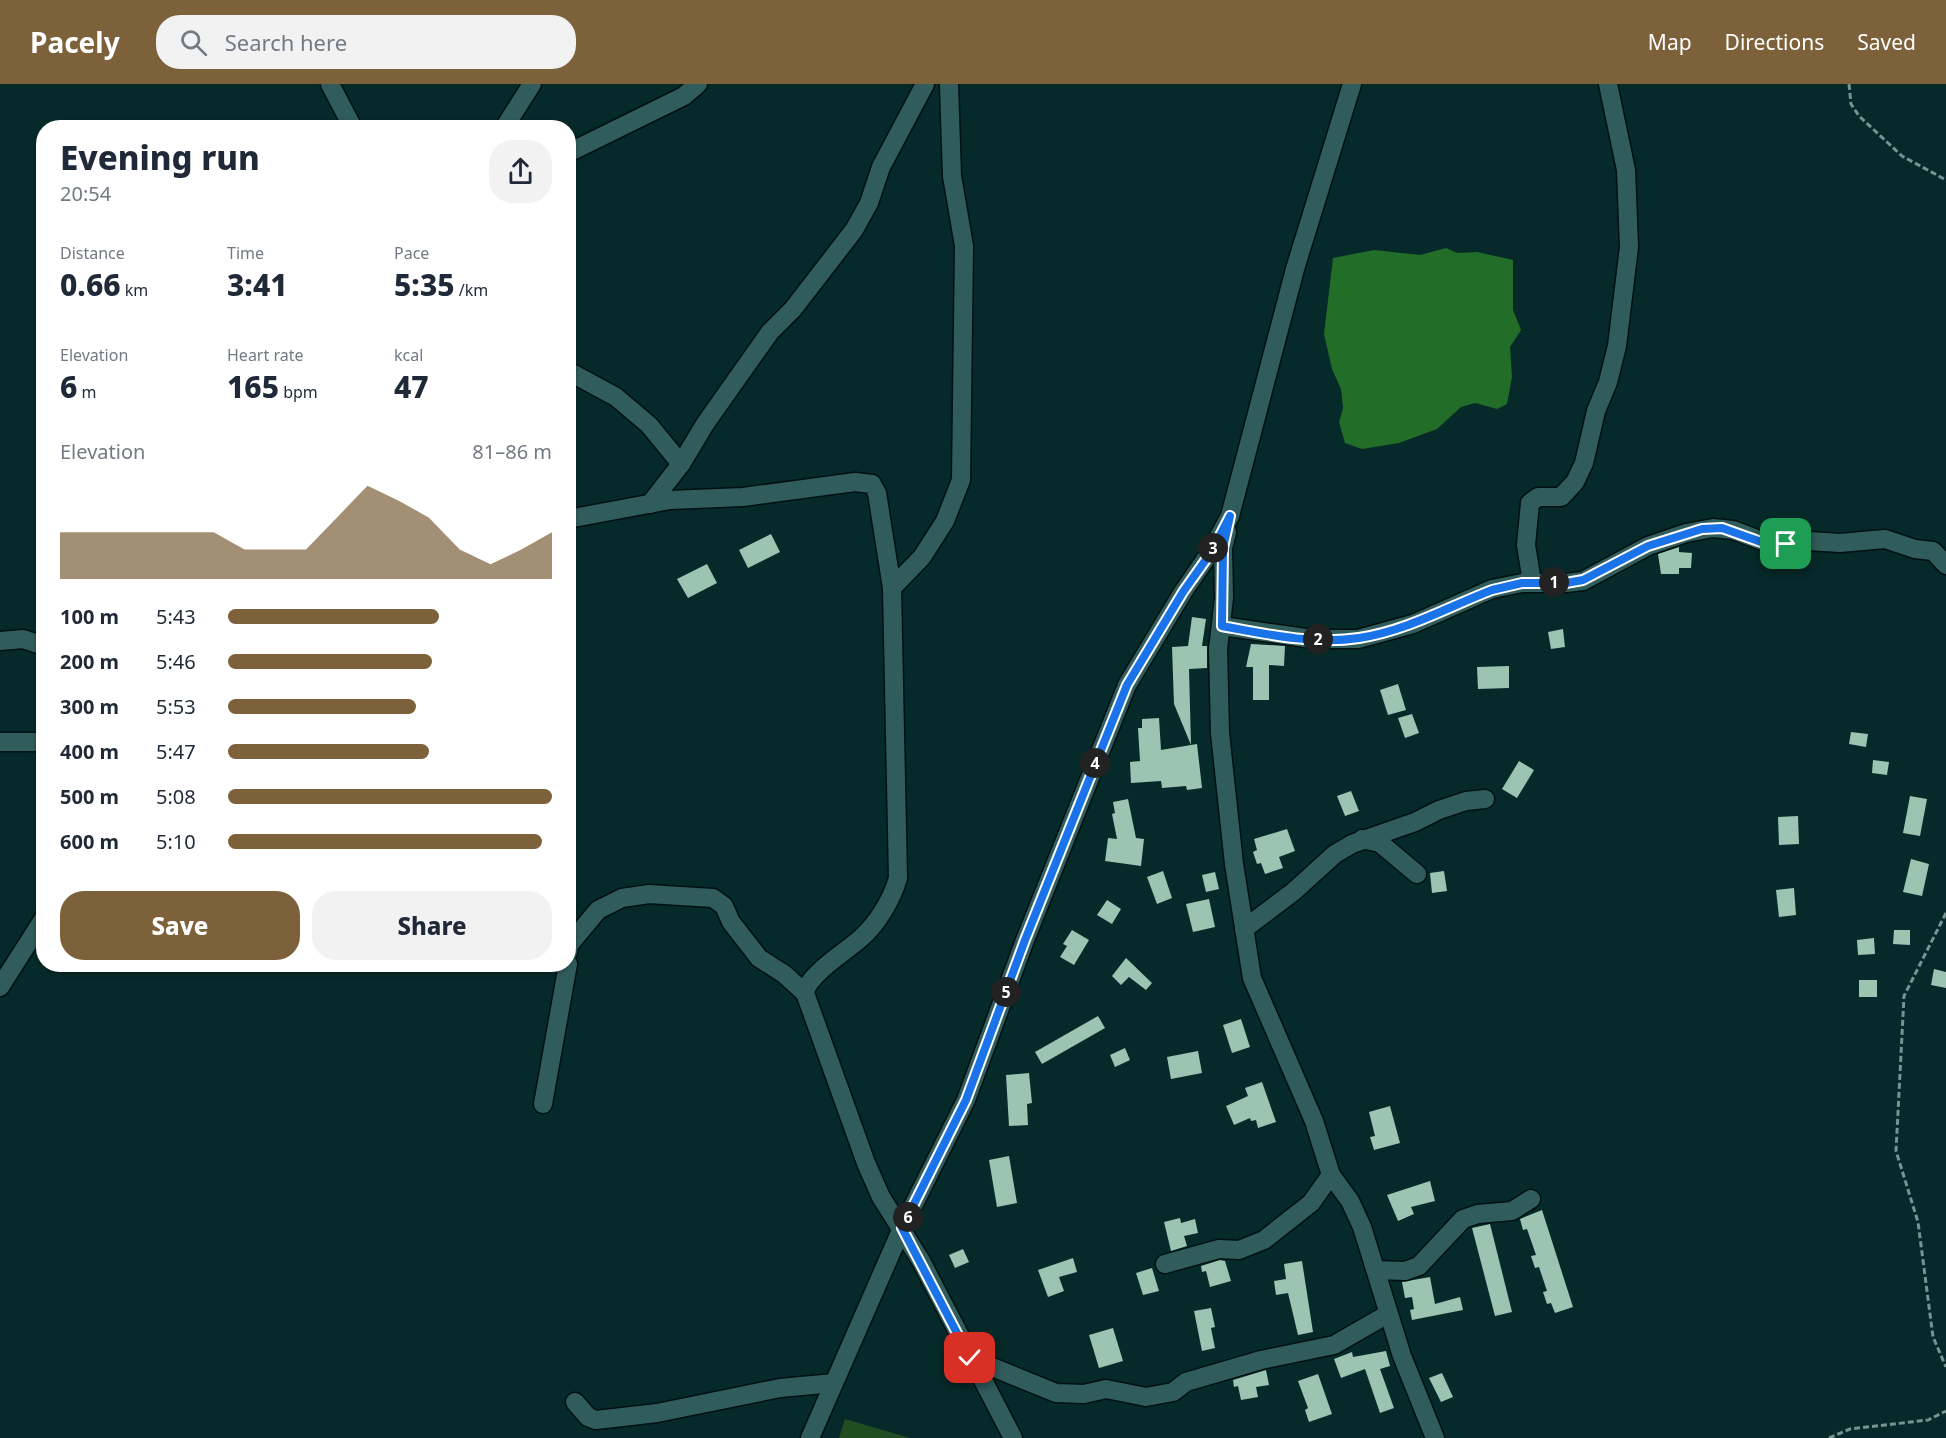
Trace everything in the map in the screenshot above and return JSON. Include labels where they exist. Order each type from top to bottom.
[{"type":"street","points":[[330,84],[349,120]]},
{"type":"street","points":[[509,120],[532,84]]},
{"type":"street","points":[[576,149],[677,100],[698,84]]},
{"type":"street","points":[[650,504],[681,464],[758,348],[815,282],[854,230],[869,203],[881,167],[925,84]]},
{"type":"street","points":[[892,588],[922,557],[945,521],[961,480],[964,246],[952,176],[949,84]]},
{"type":"street","points":[[1352,84],[1295,268],[1223,548],[1222,626],[1218,649],[1220,733],[1252,978],[1314,1121],[1331,1175],[1350,1201],[1369,1245],[1388,1314],[1413,1388],[1435,1438]]},
{"type":"street","points":[[1532,582],[1526,538],[1530,504],[1538,497],[1561,496],[1575,482],[1584,463],[1620,332],[1629,247],[1628,194],[1624,158],[1608,84]]},
{"type":"street","points":[[576,375],[616,397],[649,425],[681,464]]},
{"type":"street","points":[[576,518],[650,504],[743,497],[864,481],[872,484],[877,493],[892,588],[898,878],[893,894],[863,937],[808,981],[805,993]]},
{"type":"street","points":[[810,1438],[902,1228],[966,1100],[1025,940],[1127,685],[1183,592],[1212,551],[1230,516]]},
{"type":"street","points":[[1222,626],[1312,639],[1358,639],[1413,624],[1492,590],[1532,582],[1566,583],[1583,580],[1648,546],[1686,532],[1713,528],[1733,530],[1770,544],[1809,541],[1840,543],[1885,538],[1915,549],[1933,551],[1946,565]]},
{"type":"street","points":[[0,641],[23,639],[36,643]]},
{"type":"street","points":[[0,742],[36,742]]},
{"type":"street","points":[[1244,929],[1293,892],[1335,854],[1362,839],[1415,822],[1439,810],[1466,801],[1485,799]]},
{"type":"street","points":[[1362,839],[1380,843],[1417,874]]},
{"type":"street","points":[[576,937],[598,910],[622,898],[649,894],[713,898],[724,906],[730,922],[759,958],[784,974],[805,993],[866,1163],[881,1197],[902,1228],[970,1358],[1000,1409],[1013,1438]]},
{"type":"street","points":[[0,987],[36,931]]},
{"type":"street","points":[[543,1104],[567,972]]},
{"type":"street","points":[[1165,1264],[1219,1249],[1239,1250],[1264,1240],[1311,1203],[1331,1175]]},
{"type":"street","points":[[1376,1270],[1412,1270],[1419,1266],[1463,1219],[1478,1214],[1512,1211],[1531,1199]]},
{"type":"street","points":[[970,1358],[1056,1394],[1084,1394],[1106,1389],[1146,1397],[1173,1392],[1186,1382],[1261,1360],[1334,1345],[1388,1314]]},
{"type":"street","points":[[574,1402],[588,1417],[596,1420],[657,1413],[780,1388],[834,1383]]},
{"type":"path","points":[[1849,84],[1851,104],[1858,116],[1902,156],[1946,180]]},
{"type":"path","points":[[1946,913],[1904,996],[1896,1151],[1918,1222],[1933,1337],[1946,1367]]},
{"type":"path","points":[[1829,1438],[1850,1429],[1928,1420],[1946,1411]]},
{"type":"green space","points":[[1446,248],[1457,253],[1477,252],[1513,260],[1513,310],[1521,330],[1510,347],[1512,377],[1507,404],[1497,409],[1475,403],[1461,407],[1437,429],[1399,443],[1362,449],[1345,443],[1339,422],[1343,408],[1341,389],[1332,369],[1324,334],[1333,258],[1374,250],[1420,255]]},
{"type":"green space","points":[[845,1419],[910,1438],[839,1438]]},
{"type":"building","points":[[771,534],[780,552],[748,568],[739,550]]},
{"type":"building","points":[[1679,547],[1679,552],[1692,553],[1691,568],[1679,568],[1679,574],[1661,574],[1658,554]]},
{"type":"building","points":[[707,564],[717,583],[688,598],[677,579]]},
{"type":"building","points":[[1192,617],[1206,619],[1202,646],[1207,646],[1207,668],[1189,669],[1191,745],[1174,704],[1172,647],[1188,646]]},
{"type":"building","points":[[1563,629],[1565,647],[1551,649],[1548,632]]},
{"type":"building","points":[[1251,644],[1285,646],[1284,666],[1269,665],[1269,700],[1253,700],[1253,667],[1246,667]]},
{"type":"building","points":[[1509,666],[1509,688],[1478,689],[1477,667]]},
{"type":"building","points":[[1398,684],[1406,710],[1388,715],[1380,690]]},
{"type":"building","points":[[1412,714],[1419,733],[1405,738],[1398,718]]},
{"type":"building","points":[[1159,718],[1161,750],[1197,744],[1202,788],[1187,790],[1186,786],[1162,788],[1161,781],[1131,783],[1130,762],[1140,761],[1138,728],[1142,728],[1142,719]]},
{"type":"building","points":[[1851,732],[1868,734],[1866,747],[1849,744]]},
{"type":"building","points":[[1873,760],[1889,762],[1887,775],[1872,773]]},
{"type":"building","points":[[1519,761],[1534,770],[1517,798],[1502,789]]},
{"type":"building","points":[[1351,791],[1359,811],[1345,816],[1337,796]]},
{"type":"building","points":[[1910,796],[1927,799],[1920,836],[1903,833]]},
{"type":"building","points":[[1128,799],[1136,838],[1144,839],[1141,866],[1105,861],[1108,838],[1117,839],[1112,814],[1115,813],[1113,802]]},
{"type":"building","points":[[1798,816],[1799,844],[1779,845],[1778,817]]},
{"type":"building","points":[[1287,829],[1295,851],[1279,857],[1283,868],[1265,874],[1261,863],[1257,864],[1253,852],[1257,850],[1254,839]]},
{"type":"building","points":[[1911,859],[1929,864],[1922,896],[1903,892]]},
{"type":"building","points":[[1163,871],[1172,898],[1157,904],[1147,877]]},
{"type":"building","points":[[1444,871],[1447,891],[1432,893],[1430,873]]},
{"type":"building","points":[[1215,872],[1219,889],[1206,892],[1202,875]]},
{"type":"building","points":[[1794,888],[1796,915],[1779,917],[1776,890]]},
{"type":"building","points":[[1209,899],[1215,927],[1193,932],[1186,904]]},
{"type":"building","points":[[1107,900],[1121,909],[1112,924],[1097,915]]},
{"type":"building","points":[[1072,930],[1089,940],[1074,965],[1060,957],[1067,946],[1063,944]]},
{"type":"building","points":[[1894,930],[1910,930],[1910,945],[1893,944]]},
{"type":"building","points":[[1874,938],[1875,954],[1858,955],[1857,940]]},
{"type":"building","points":[[1126,958],[1152,983],[1146,990],[1129,977],[1121,985],[1112,976]]},
{"type":"building","points":[[1934,969],[1946,972],[1946,988],[1931,985]]},
{"type":"building","points":[[1859,980],[1877,980],[1877,997],[1859,997]]},
{"type":"building","points":[[1098,1016],[1105,1028],[1042,1064],[1035,1052]]},
{"type":"building","points":[[1241,1019],[1250,1047],[1232,1053],[1223,1025]]},
{"type":"building","points":[[1125,1048],[1130,1060],[1115,1067],[1110,1055]]},
{"type":"building","points":[[1198,1051],[1202,1073],[1171,1079],[1167,1057]]},
{"type":"building","points":[[1029,1073],[1032,1103],[1027,1104],[1028,1125],[1009,1126],[1006,1075]]},
{"type":"building","points":[[1262,1082],[1276,1122],[1258,1128],[1256,1120],[1251,1121],[1250,1118],[1234,1125],[1226,1106],[1248,1096],[1245,1088]]},
{"type":"building","points":[[1390,1106],[1400,1143],[1374,1150],[1370,1137],[1375,1136],[1369,1112]]},
{"type":"building","points":[[1009,1156],[1017,1203],[997,1207],[989,1160]]},
{"type":"building","points":[[1430,1181],[1435,1201],[1411,1207],[1414,1214],[1398,1221],[1387,1195]]},
{"type":"building","points":[[1542,1210],[1573,1307],[1555,1313],[1551,1303],[1547,1304],[1543,1292],[1547,1291],[1539,1267],[1535,1268],[1531,1256],[1536,1255],[1527,1229],[1523,1230],[1520,1219]]},
{"type":"building","points":[[1180,1218],[1181,1223],[1195,1219],[1198,1233],[1184,1236],[1187,1246],[1171,1251],[1164,1222]]},
{"type":"building","points":[[1490,1224],[1512,1312],[1495,1316],[1472,1228]]},
{"type":"building","points":[[963,1249],[969,1262],[955,1268],[949,1255]]},
{"type":"building","points":[[1073,1258],[1077,1272],[1059,1277],[1064,1291],[1048,1297],[1038,1270]]},
{"type":"building","points":[[1220,1260],[1225,1261],[1231,1281],[1210,1287],[1206,1271],[1202,1272],[1201,1266]]},
{"type":"building","points":[[1302,1261],[1313,1332],[1298,1335],[1288,1293],[1276,1295],[1274,1281],[1286,1279],[1284,1264]]},
{"type":"building","points":[[1152,1268],[1159,1291],[1143,1295],[1136,1273]]},
{"type":"building","points":[[1430,1277],[1435,1304],[1460,1297],[1463,1310],[1412,1320],[1410,1310],[1414,1309],[1412,1297],[1405,1298],[1402,1282]]},
{"type":"building","points":[[1211,1308],[1215,1327],[1211,1328],[1215,1348],[1202,1351],[1194,1311]]},
{"type":"building","points":[[1113,1328],[1123,1361],[1099,1368],[1089,1335]]},
{"type":"building","points":[[1386,1351],[1390,1366],[1380,1369],[1394,1408],[1380,1413],[1365,1369],[1341,1378],[1334,1359],[1352,1352],[1353,1357]]},
{"type":"building","points":[[1266,1370],[1269,1385],[1256,1387],[1258,1397],[1241,1400],[1238,1386],[1234,1387],[1233,1380]]},
{"type":"building","points":[[1442,1373],[1453,1397],[1441,1402],[1429,1378]]},
{"type":"building","points":[[1318,1374],[1332,1414],[1309,1422],[1305,1410],[1308,1408],[1298,1381]]},
{"type":"route","points":[[970,1358],[902,1228],[966,1100],[1025,940],[1127,685],[1183,592],[1212,551],[1230,516],[1223,548],[1222,626],[1312,639],[1358,639],[1376,635],[1429,617],[1476,596],[1509,585],[1532,582],[1574,583],[1648,546],[1686,532],[1722,528],[1733,530],[1764,543],[1786,544]]}]
